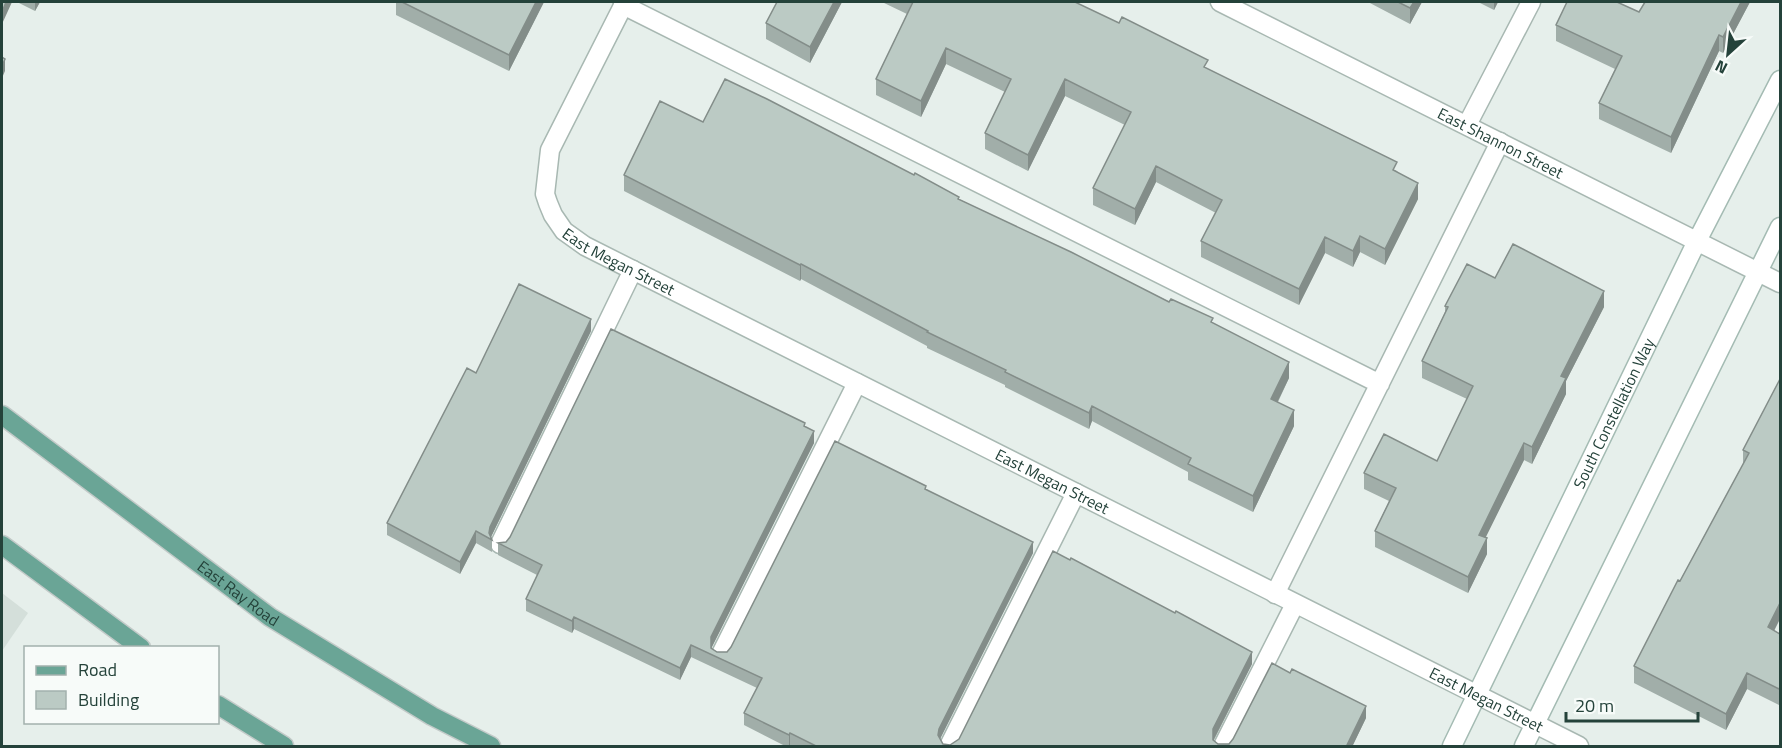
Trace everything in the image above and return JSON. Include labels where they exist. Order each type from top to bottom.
[{"type":"main road","name":"East Ray Road","points":[[2,416],[270,617],[432,716],[491,747]]},
{"type":"main road","points":[[2,544],[138,646]]},
{"type":"main road","points":[[219,706],[284,747]]},
{"type":"street","name":"East Shannon Street","points":[[1224,2],[1780,283]]},
{"type":"street","points":[[1467,125],[1531,2]]},
{"type":"street","points":[[624,3],[1380,384]]},
{"type":"street","name":"East Megan Street","points":[[624,3],[550,150],[545,194],[553,215],[564,231],[585,246],[1579,747]]},
{"type":"street","name":"South Constellation Way","points":[[1452,747],[1697,241],[1780,80]]},
{"type":"street","points":[[1275,594],[1500,142]]},
{"type":"street","points":[[1524,747],[1780,227]]},
{"type":"street","points":[[500,544],[633,270]]},
{"type":"street","points":[[721,654],[857,383]]},
{"type":"street","points":[[949,747],[1076,493]]},
{"type":"street","points":[[1223,747],[1295,604]]},
{"type":"shaded area","points":[[2,593],[28,613],[2,651]]},
{"type":"building","points":[[402,2],[536,2],[509,55]]},
{"type":"building","points":[[777,2],[834,2],[810,47],[766,23]]},
{"type":"building","points":[[913,2],[1075,2],[1119,23],[1122,17],[1208,60],[1204,67],[1397,162],[1393,170],[1418,183],[1385,249],[1360,236],[1353,251],[1325,237],[1299,289],[1201,241],[1222,200],[1156,166],[1135,209],[1093,188],[1131,112],[1065,79],[1028,155],[985,133],[1011,79],[946,48],[921,101],[876,79]]},
{"type":"building","points":[[1398,2],[1414,2],[1410,8]]},
{"type":"building","points":[[1567,2],[1617,2],[1639,12],[1645,2],[1741,2],[1723,37],[1719,35],[1671,137],[1599,103],[1622,56],[1556,25]]},
{"type":"building","points":[[725,79],[914,175],[915,173],[959,197],[958,199],[1071,252],[1169,302],[1171,299],[1213,318],[1211,322],[1289,362],[1271,399],[1294,410],[1253,496],[1188,464],[1191,458],[1092,406],[1089,413],[1005,372],[1006,370],[927,332],[801,264],[624,175],[660,101],[703,122]]},
{"type":"building","points":[[1513,244],[1604,291],[1561,376],[1566,378],[1532,447],[1524,443],[1479,535],[1487,538],[1468,577],[1375,531],[1396,488],[1364,473],[1384,434],[1437,461],[1473,386],[1422,361],[1448,307],[1445,306],[1467,264],[1495,278]]},
{"type":"building","points":[[519,284],[591,319],[490,527],[489,533],[492,540],[476,531],[460,562],[387,523],[467,368],[476,373]]},
{"type":"building","points":[[611,329],[805,423],[804,426],[814,431],[711,637],[711,648],[717,652],[727,652],[731,647],[835,441],[926,486],[925,489],[1033,542],[939,729],[938,735],[943,744],[950,745],[959,739],[1053,551],[1070,560],[1071,558],[1175,613],[1176,611],[1252,652],[1213,729],[1213,740],[1218,744],[1229,744],[1233,739],[1272,663],[1290,673],[1292,669],[1366,706],[1346,747],[818,747],[744,713],[762,678],[691,645],[680,668],[574,617],[572,621],[526,599],[542,565],[498,543],[506,542],[510,537]]},
{"type":"building","points":[[1780,379],[1780,603],[1768,627],[1780,634],[1780,687],[1779,689],[1747,673],[1726,714],[1634,666],[1678,580],[1680,581],[1749,453],[1743,450]]}]
